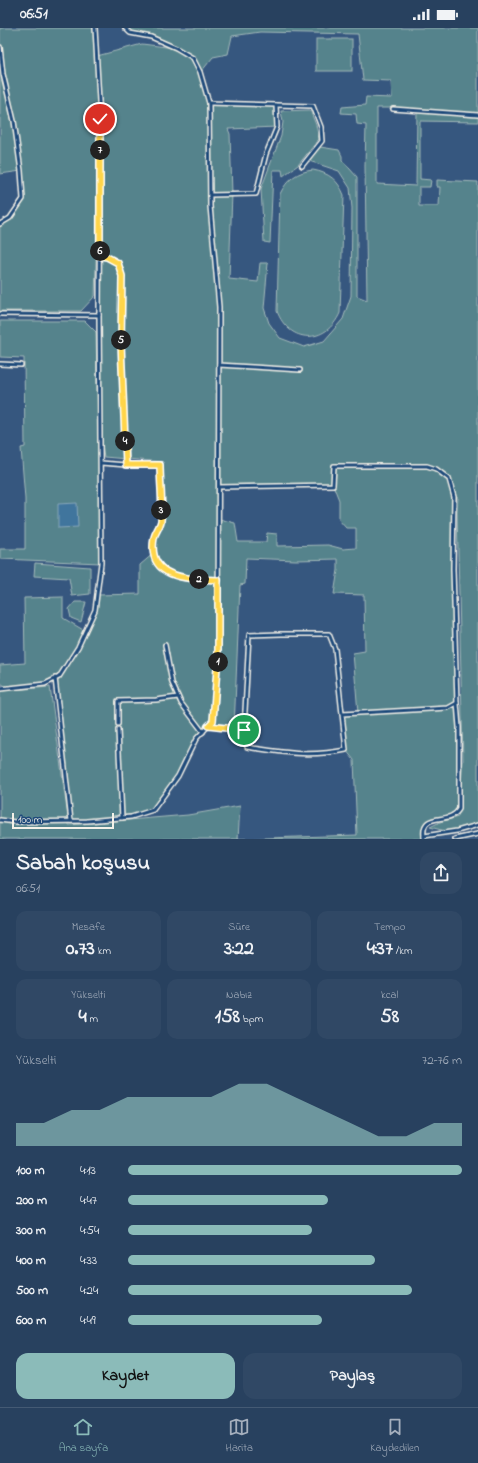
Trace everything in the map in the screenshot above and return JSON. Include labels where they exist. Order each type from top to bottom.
[{"type":"lane","points":[[0,689],[45,684],[59,677],[78,647],[95,610],[101,563],[101,463],[99,315],[100,119],[95,28]]},
{"type":"lane","points":[[0,820],[15,822],[122,818],[131,817],[153,810],[178,776],[196,739],[213,721],[218,655],[219,307],[210,196],[209,103],[200,72],[194,58],[151,37],[130,33],[125,28]]},
{"type":"lane","points":[[0,47],[3,74],[16,135],[23,199],[10,218],[0,224]]},
{"type":"lane","points":[[209,103],[313,106],[320,127],[322,141],[302,166]]},
{"type":"lane","points":[[210,196],[256,194],[266,154],[277,127],[276,105]]},
{"type":"lane","points":[[393,109],[478,115]]},
{"type":"lane","points":[[100,256],[107,257],[118,263],[122,276],[121,343],[126,465]]},
{"type":"lane","points":[[0,314],[99,315]]},
{"type":"lane","points":[[0,364],[21,364]]},
{"type":"lane","points":[[219,365],[300,370]]},
{"type":"lane","points":[[101,463],[160,465],[161,522],[154,537],[154,553],[157,564],[168,573],[184,578],[218,580]]},
{"type":"lane","points":[[219,487],[333,485],[334,466],[427,466],[436,469],[449,479],[454,497],[453,569],[459,728],[459,809],[453,816],[424,824],[424,837],[457,831],[478,825]]},
{"type":"lane","points":[[329,634],[335,649],[342,714],[346,750],[327,754],[286,754],[248,747],[244,730],[249,635],[329,634]]},
{"type":"lane","points":[[166,645],[172,683],[181,703],[203,732]]},
{"type":"lane","points":[[55,678],[71,821]]},
{"type":"lane","points":[[118,724],[118,701],[156,700],[178,697]]},
{"type":"lane","points":[[342,714],[448,708],[457,703]]},
{"type":"lane","points":[[208,726],[244,730]]},
{"type":"lane","points":[[118,730],[122,818]]},
{"type":"lane","points":[[455,839],[478,834]]},
{"type":"green space","points":[[0,28],[95,28],[97,56],[142,44],[174,48],[151,37],[130,33],[125,28],[478,28],[478,122],[420,121],[420,179],[431,180],[430,187],[419,187],[419,206],[439,206],[440,187],[437,187],[437,180],[478,182],[478,823],[449,832],[430,827],[440,822],[458,817],[459,809],[457,813],[424,824],[424,839],[238,839],[357,835],[354,760],[346,750],[342,714],[358,713],[353,653],[365,651],[364,595],[334,594],[338,570],[338,559],[296,560],[246,558],[245,584],[240,585],[234,729],[208,726],[196,739],[178,776],[153,810],[131,817],[71,821],[55,679],[45,684],[7,688],[0,682],[0,665],[25,663],[24,598],[63,597],[63,618],[85,631],[95,610],[97,595],[140,594],[140,565],[154,553],[154,537],[161,522],[162,462],[104,457],[101,438],[100,135],[95,296],[81,311],[0,311],[0,224],[10,218],[23,199],[21,171],[0,174]],"holes":[[[260,32],[358,34],[363,80],[391,81],[392,98],[366,97],[365,105],[342,107],[341,113],[356,114],[357,124],[366,125],[365,166],[367,300],[357,296],[357,177],[342,160],[339,150],[320,147],[309,161],[339,171],[350,188],[352,208],[351,296],[343,319],[324,341],[304,347],[280,338],[269,323],[264,308],[268,263],[260,263],[258,282],[229,279],[232,193],[230,134],[228,129],[277,127],[276,105],[209,103],[201,72],[213,57],[228,54],[232,36]],[[377,108],[417,111],[416,186],[377,184]],[[333,485],[339,500],[339,520],[346,528],[356,528],[356,548],[343,549],[328,545],[277,546],[277,534],[267,533],[266,542],[238,542],[235,523],[219,519],[219,487]],[[454,497],[458,498],[457,511],[463,760],[459,808],[459,727],[453,569]]]},
{"type":"green space","points":[[316,39],[352,39],[352,71],[316,71]]},
{"type":"green space","points":[[310,110],[316,125],[319,139],[298,165],[283,176],[282,170],[273,170],[270,243],[264,242],[261,189],[281,136],[283,122],[281,111]]},
{"type":"green space","points":[[313,170],[324,173],[336,181],[344,195],[340,313],[334,323],[326,331],[317,335],[308,336],[299,335],[290,330],[283,322],[277,311],[280,194],[289,180],[293,177],[302,172]]},
{"type":"green space","points":[[0,321],[85,321],[96,332],[101,563],[0,559],[0,549],[25,549],[25,499],[21,448],[25,447],[24,358],[0,357]]},
{"type":"green space","points":[[35,563],[90,567],[90,594],[72,596],[69,578],[34,576]]},
{"type":"green space","points":[[75,602],[86,602],[81,622],[71,618],[69,609]]},
{"type":"green space","points":[[50,687],[69,825],[188,815],[240,806],[238,839],[0,839],[0,691]]},
{"type":"water","points":[[77,503],[78,527],[58,528],[58,504]]},
{"type":"route","points":[[100,119],[100,256],[107,257],[118,263],[122,276],[121,343],[126,465],[160,465],[161,522],[154,537],[154,553],[157,564],[168,573],[184,578],[218,580],[218,655],[213,721],[208,726],[244,730]]}]
